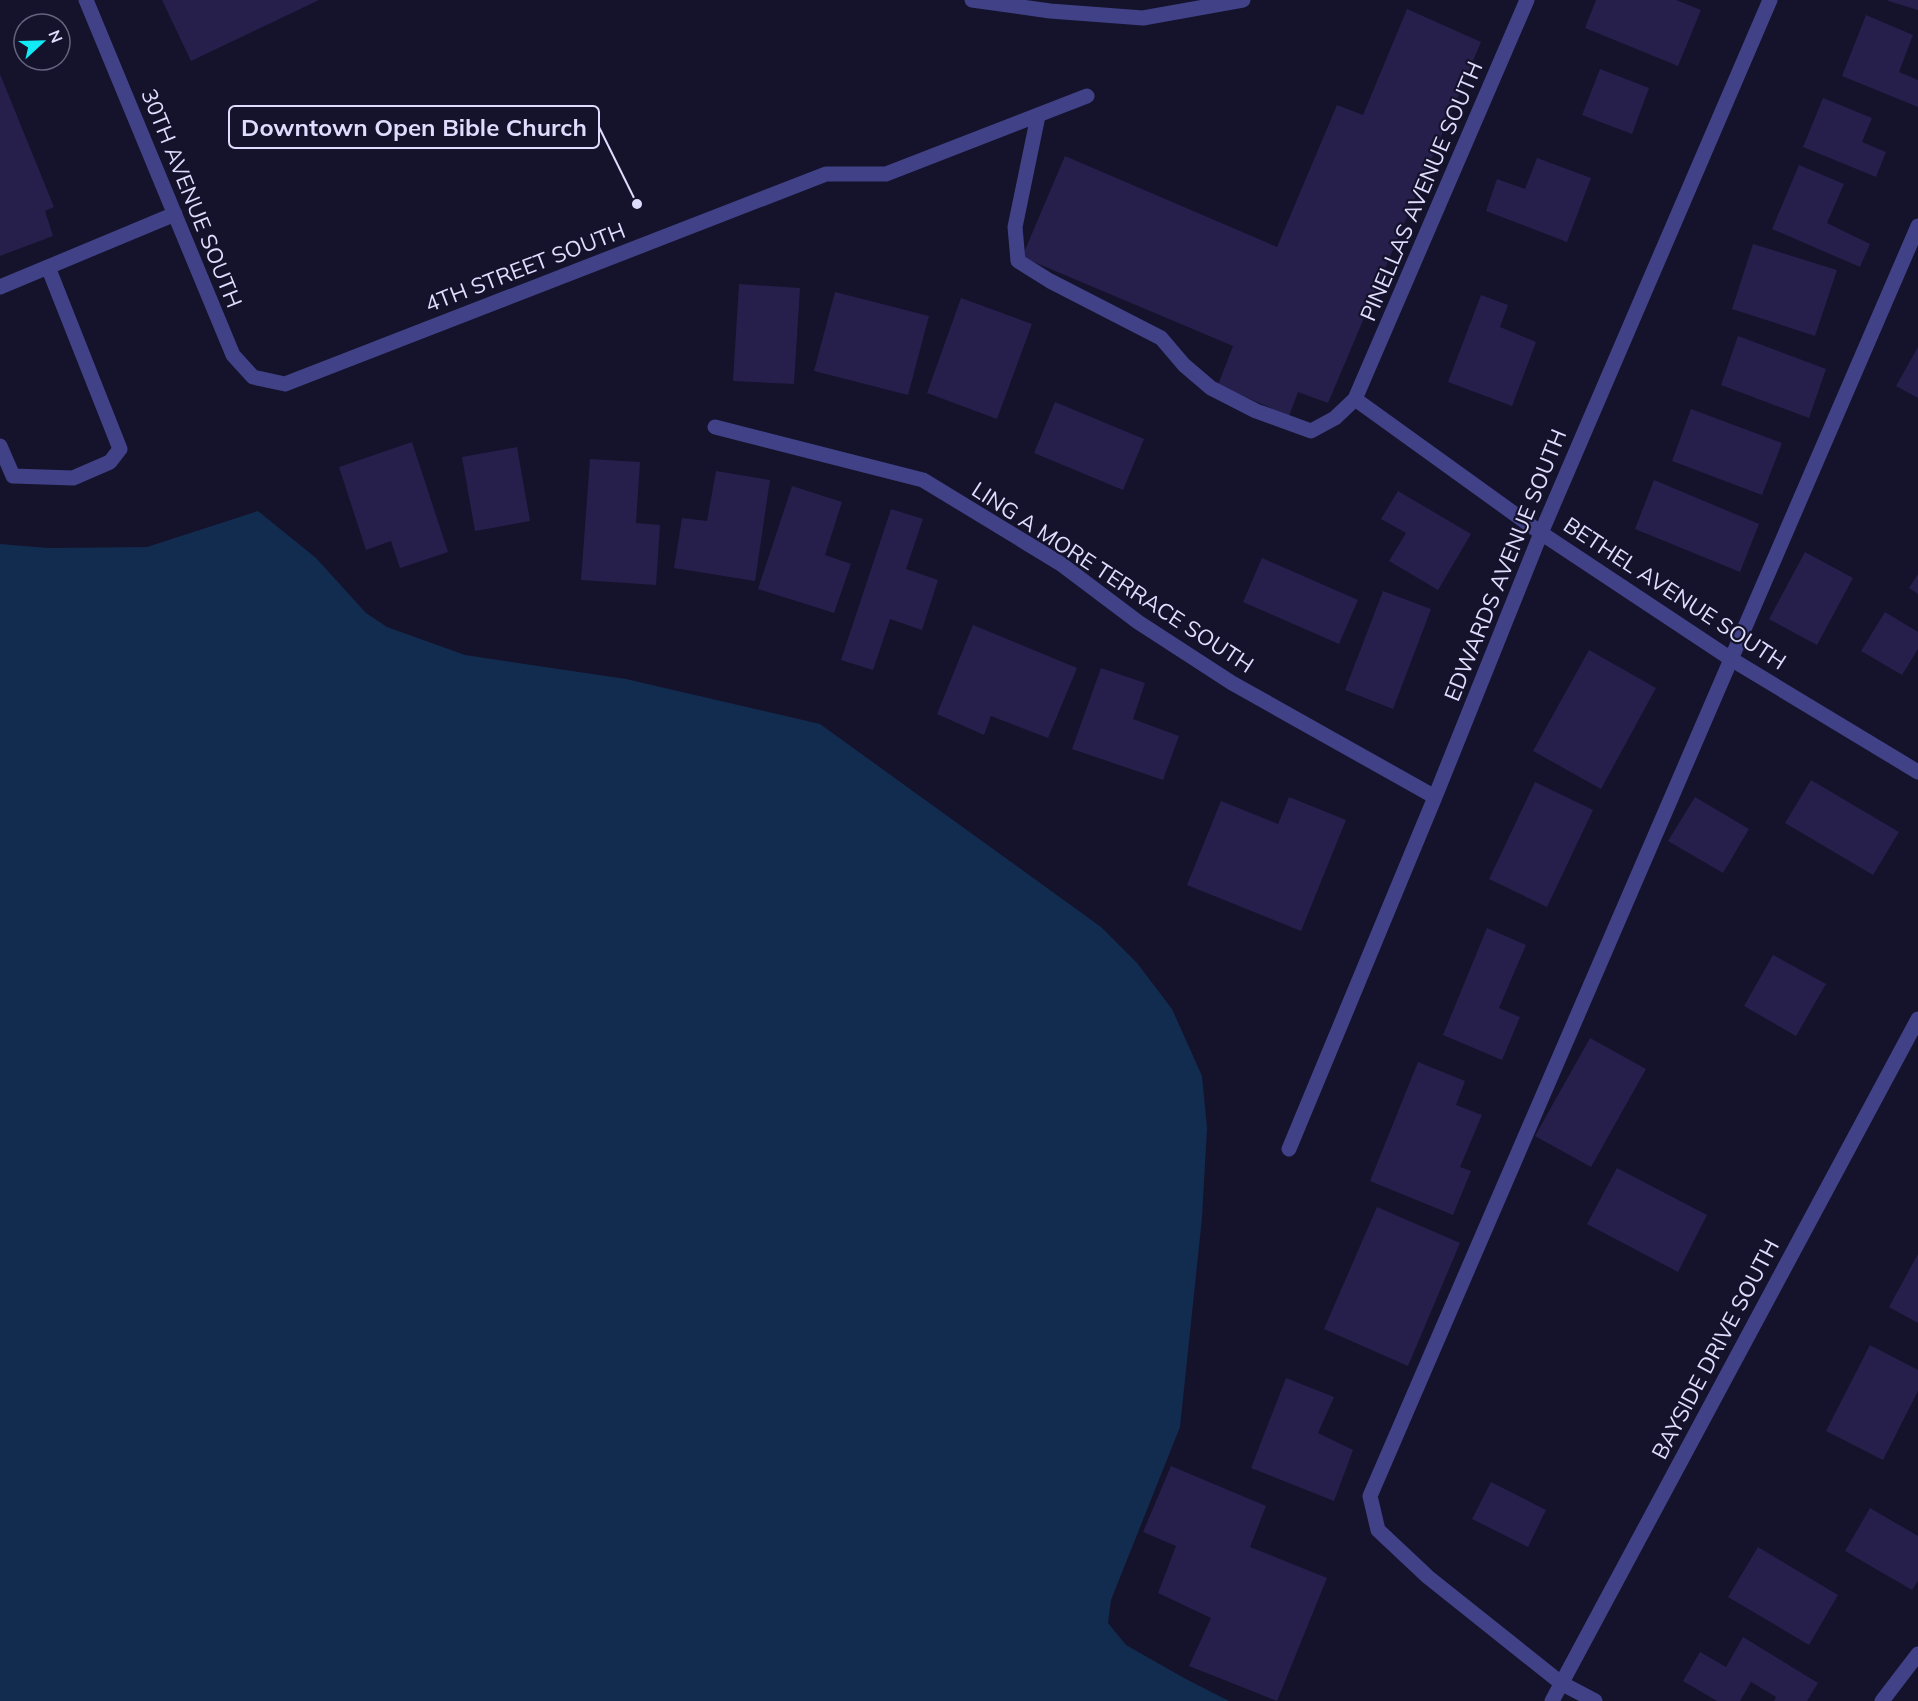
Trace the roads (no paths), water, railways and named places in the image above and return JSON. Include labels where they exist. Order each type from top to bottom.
[{"type":"street","name":"30TH AVENUE SOUTH","points":[[86,0],[233,355],[253,377],[285,384]]},
{"type":"street","points":[[972,0],[1050,11],[1143,18],[1243,0]]},
{"type":"street","name":"PINELLAS AVENUE SOUTH","points":[[1355,399],[1527,0]]},
{"type":"street","name":"EDWARDS AVENUE SOUTH","points":[[1288,1149],[1436,797],[1541,533],[1770,0]]},
{"type":"street","name":"4TH STREET SOUTH","points":[[285,384],[826,174],[886,174],[1087,96]]},
{"type":"street","points":[[1038,116],[1015,226],[1018,261],[1050,281],[1161,338],[1184,365],[1211,388],[1256,411],[1311,431],[1335,418],[1355,399]]},
{"type":"street","points":[[0,287],[175,214]]},
{"type":"street","points":[[1595,1701],[1561,1683],[1428,1576],[1378,1530],[1370,1496],[1918,226]]},
{"type":"street","points":[[0,446],[13,476],[46,478],[73,478],[110,462],[120,449],[48,267]]},
{"type":"street","name":"BETHEL AVENUE SOUTH","points":[[1355,399],[1541,533],[1731,659],[1918,772]]},
{"type":"street","name":"LING A MORE TERRACE SOUTH","points":[[715,427],[923,480],[1062,564],[1138,622],[1232,683],[1436,797]]},
{"type":"street","name":"BAYSIDE DRIVE SOUTH","points":[[1552,1701],[1918,1019]]},
{"type":"street","points":[[1882,1701],[1918,1654]]},
{"type":"water","points":[[258,511],[316,558],[366,613],[387,627],[465,655],[626,679],[820,724],[1101,927],[1137,963],[1172,1009],[1202,1076],[1207,1128],[1202,1218],[1180,1427],[1111,1600],[1108,1623],[1126,1645],[1229,1701],[0,1701],[0,544],[48,548],[147,547]]},
{"type":"place","name":"Downtown Open Bible Church","points":[[637,204]]}]
